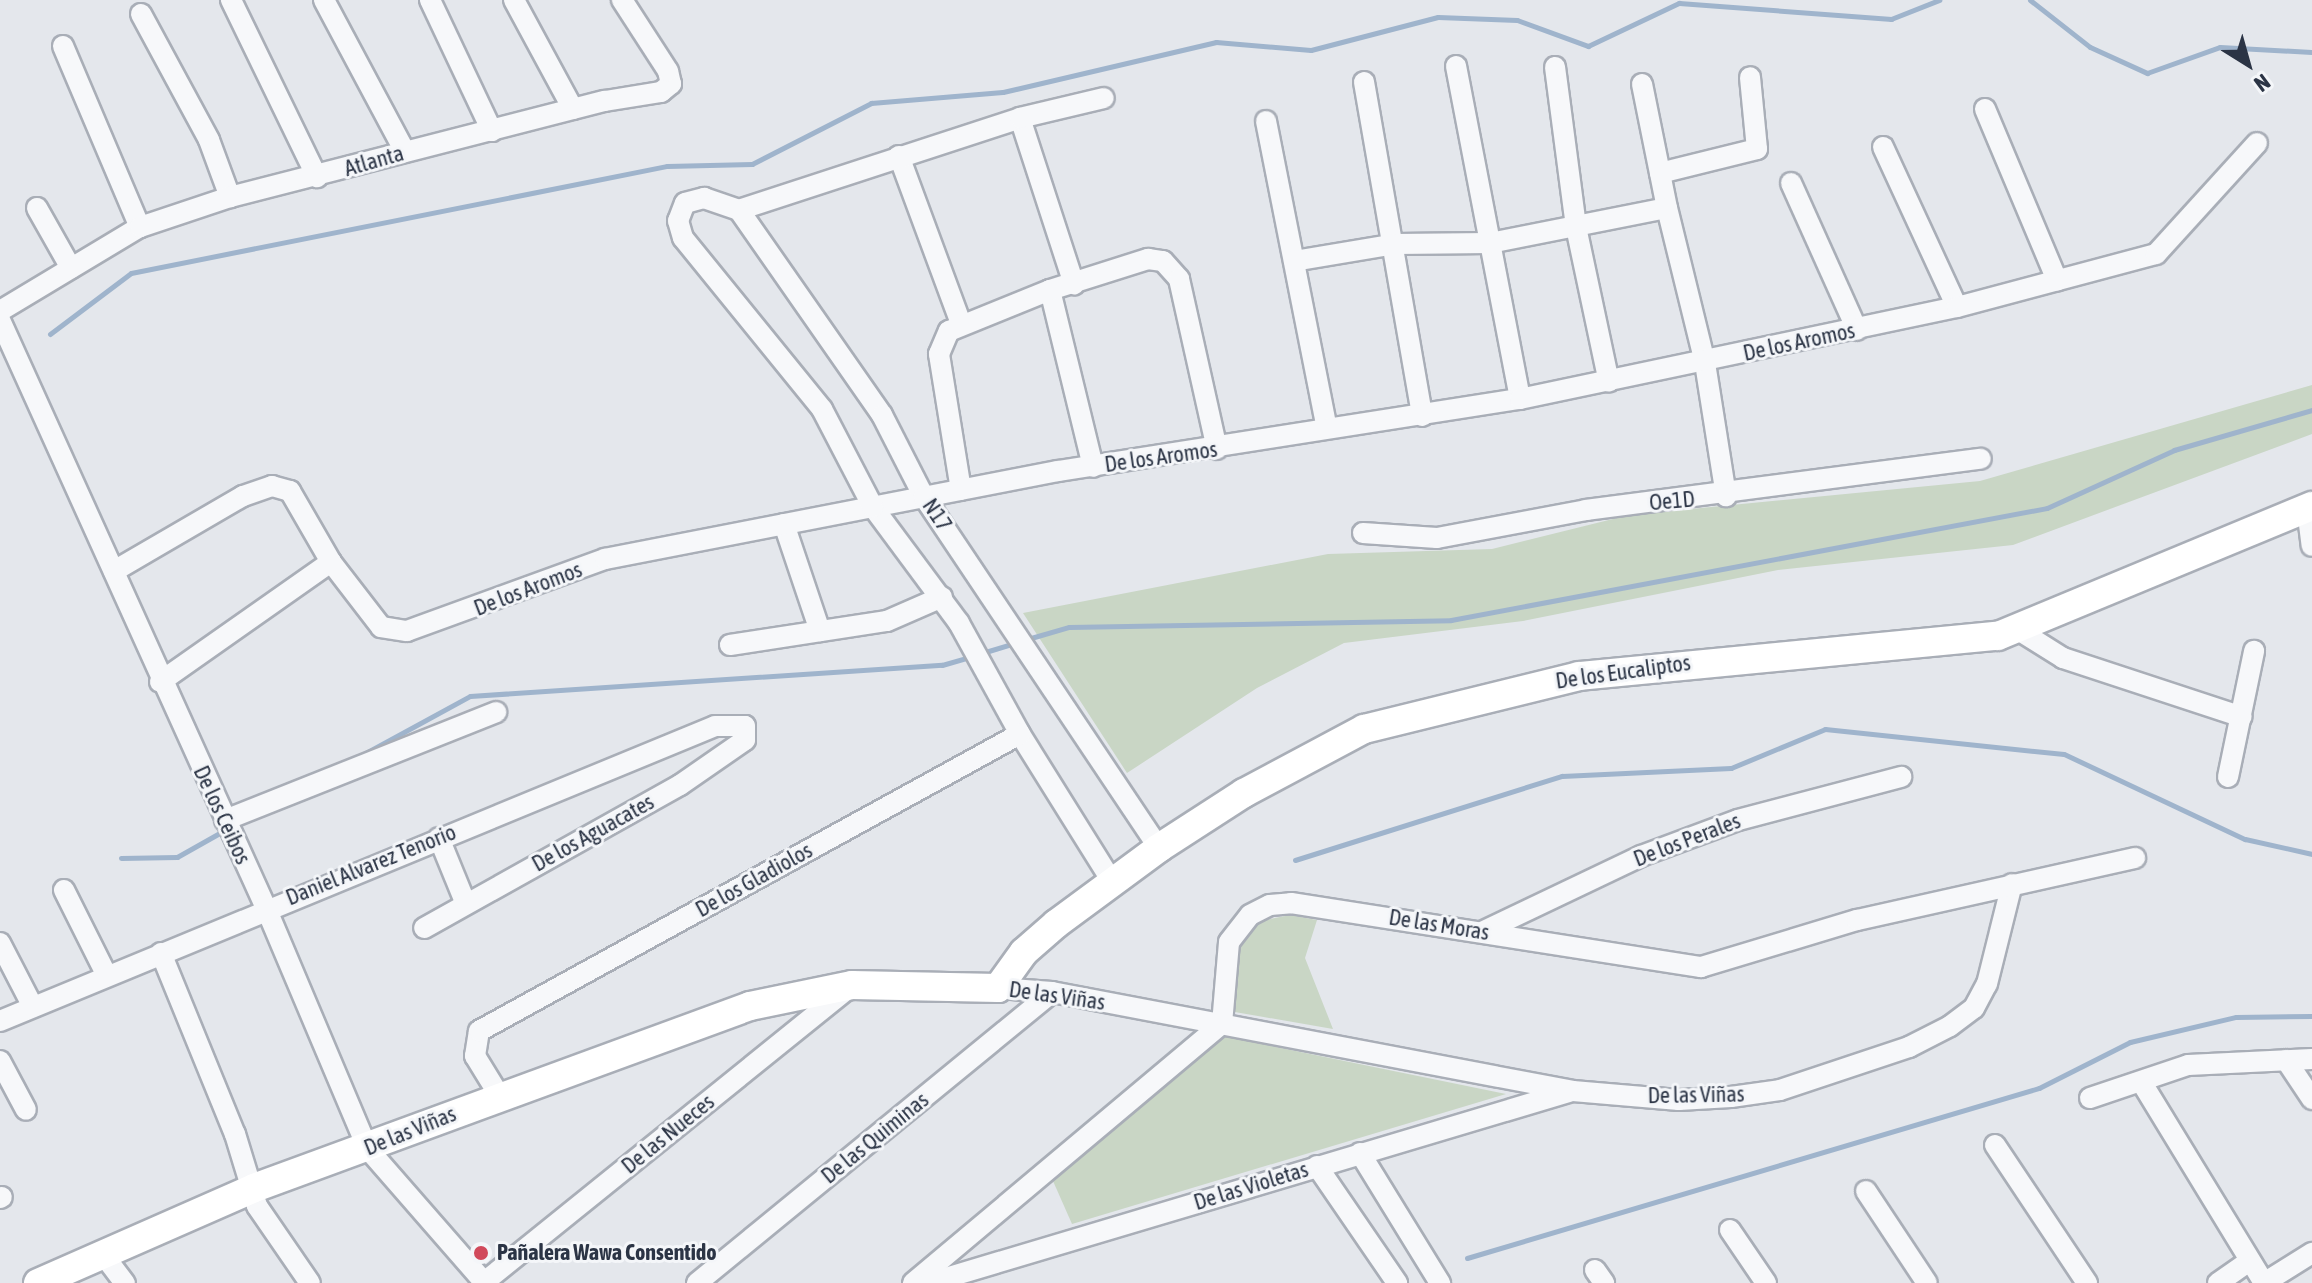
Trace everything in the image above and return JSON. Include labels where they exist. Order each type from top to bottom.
[{"type":"street","points":[[231,0],[317,177]]},
{"type":"street","points":[[324,0],[405,152]]},
{"type":"street","points":[[430,0],[492,131]]},
{"type":"street","points":[[514,0],[573,109]]},
{"type":"street","name":"Atlanta","points":[[0,311],[140,227],[230,197],[573,109],[661,92],[671,84],[668,71],[626,2]]},
{"type":"street","points":[[141,14],[209,140],[230,197]]},
{"type":"street","points":[[63,46],[96,114],[140,227]]},
{"type":"street","points":[[1456,66],[1520,399]]},
{"type":"street","points":[[1555,67],[1576,227],[1609,382]]},
{"type":"street","points":[[1660,173],[1755,152],[1759,146],[1750,77]]},
{"type":"street","points":[[1364,82],[1396,244],[1422,416]]},
{"type":"street","points":[[1642,84],[1666,207],[1705,363],[1726,496]]},
{"type":"street","points":[[1104,98],[1020,118],[739,210],[704,198],[682,206],[678,221],[683,238],[794,369],[843,446],[873,507],[942,597],[1020,734],[1113,883]]},
{"type":"street","points":[[1985,109],[2057,280]]},
{"type":"street","points":[[1020,118],[1074,284]]},
{"type":"street","points":[[1266,121],[1327,428]]},
{"type":"street","name":"De los Aromos","points":[[114,571],[243,496],[272,486],[290,491],[331,562],[381,627],[407,631],[605,559],[961,490],[1520,399],[1705,363],[1957,307],[2156,254],[2257,143]]},
{"type":"street","points":[[1883,147],[1957,307]]},
{"type":"street","points":[[899,156],[961,324]]},
{"type":"street","points":[[1791,183],[1857,330]]},
{"type":"street","points":[[1294,261],[1396,244],[1490,243],[1666,207]]},
{"type":"street","points":[[37,208],[71,268]]},
{"type":"street","name":"N17","points":[[739,210],[882,415],[924,497],[1159,848]]},
{"type":"street","points":[[961,490],[939,354],[949,331],[1050,290],[1148,259],[1174,269],[1217,449]]},
{"type":"street","points":[[1050,290],[1093,467]]},
{"type":"street","name":"De los Ceibos","points":[[0,320],[114,571],[160,682],[266,908],[368,1149],[484,1283]]},
{"type":"street","name":"Oe1D","points":[[1363,533],[1437,538],[1586,510],[1726,496],[1981,459]]},
{"type":"street","points":[[2309,507],[2312,546]]},
{"type":"street","name":"De los Eucaliptos","points":[[998,988],[1024,952],[1159,848],[1244,793],[1364,729],[1541,684],[1678,663],[1979,639],[2020,631],[2309,507]]},
{"type":"street","points":[[784,524],[820,631]]},
{"type":"street","points":[[160,682],[331,562]]},
{"type":"street","points":[[730,645],[887,621],[942,597]]},
{"type":"street","points":[[2020,631],[2063,658],[2242,717]]},
{"type":"street","points":[[2228,777],[2254,651]]},
{"type":"street","points":[[225,820],[496,712]]},
{"type":"street","name":"Daniel Alvarez Tenorio","points":[[0,1021],[266,908],[715,726],[745,726]]},
{"type":"street","name":"De los Aguacates","points":[[424,928],[680,785],[745,740],[745,726]]},
{"type":"street","name":"De los Gladiolos","points":[[499,1095],[480,1068],[473,1045],[474,1036],[488,1024],[1020,734]]},
{"type":"street","name":"De los Perales","points":[[1484,931],[1641,856],[1738,820],[1901,777]]},
{"type":"street","points":[[439,838],[466,904]]},
{"type":"street","name":"De las Moras","points":[[1222,1024],[1229,942],[1250,915],[1270,905],[1291,903],[1701,967],[1857,920],[2135,858]]},
{"type":"street","name":"De las Viñas","points":[[38,1283],[254,1188],[368,1149],[499,1095],[750,1006],[852,985],[1052,992],[1573,1091],[1679,1100],[1780,1090],[1909,1047],[1974,1008],[1987,984],[2012,884]]},
{"type":"street","points":[[64,890],[107,976]]},
{"type":"street","points":[[0,943],[33,1007]]},
{"type":"street","points":[[161,953],[272,1231],[310,1283]]},
{"type":"street","name":"De las Nueces","points":[[484,1283],[852,985]]},
{"type":"street","name":"De las Quiminas","points":[[697,1283],[1052,992]]},
{"type":"street","points":[[913,1283],[1222,1024]]},
{"type":"street","points":[[2090,1098],[2188,1065],[2312,1059]]},
{"type":"street","points":[[2286,1060],[2312,1099]]},
{"type":"street","points":[[0,1061],[26,1110]]},
{"type":"street","points":[[2142,1083],[2264,1283],[2312,1253]]},
{"type":"street","name":"De las Violetas","points":[[929,1283],[1573,1091]]},
{"type":"street","points":[[1995,1145],[2087,1283]]},
{"type":"street","points":[[1360,1153],[1440,1283]]},
{"type":"street","points":[[1317,1166],[1397,1283]]},
{"type":"street","points":[[1866,1191],[1927,1283]]},
{"type":"street","points":[[1730,1230],[1766,1283]]},
{"type":"street","points":[[102,1253],[125,1283]]},
{"type":"street","points":[[2218,1283],[2250,1261]]},
{"type":"green space","points":[[2312,385],[2312,434],[2013,545],[1778,570],[1523,621],[1344,643],[1257,688],[1127,773],[1023,613],[1328,554],[1492,549],[1629,515],[1980,481]]},
{"type":"green space","points":[[1290,915],[1317,920],[1305,958],[1333,1029],[1229,1011],[1236,943],[1251,923]]},
{"type":"green space","points":[[1223,1036],[1506,1094],[1072,1224],[1053,1181]]},
{"type":"waterway","points":[[50,334],[131,273],[667,166],[752,164],[871,103],[1003,92],[1216,42],[1311,50],[1438,17],[1517,20],[1588,46],[1679,3],[1891,19],[1939,0]]},
{"type":"waterway","points":[[2030,0],[2090,47],[2147,73],[2220,47],[2312,52]]},
{"type":"waterway","points":[[1024,640],[1069,627],[1451,620],[2047,508],[2174,450],[2312,410]]},
{"type":"waterway","points":[[982,653],[1015,643]]},
{"type":"waterway","points":[[360,756],[470,696],[942,665],[973,656]]},
{"type":"waterway","points":[[1295,860],[1562,776],[1731,768],[1825,729],[2064,754],[2245,839],[2312,854]]},
{"type":"waterway","points":[[121,858],[177,857],[225,830]]},
{"type":"waterway","points":[[1467,1258],[2039,1088],[2130,1042],[2236,1017],[2312,1016]]},
{"type":"place","name":"Pañalera Wawa Consentido","points":[[481,1253]]}]
